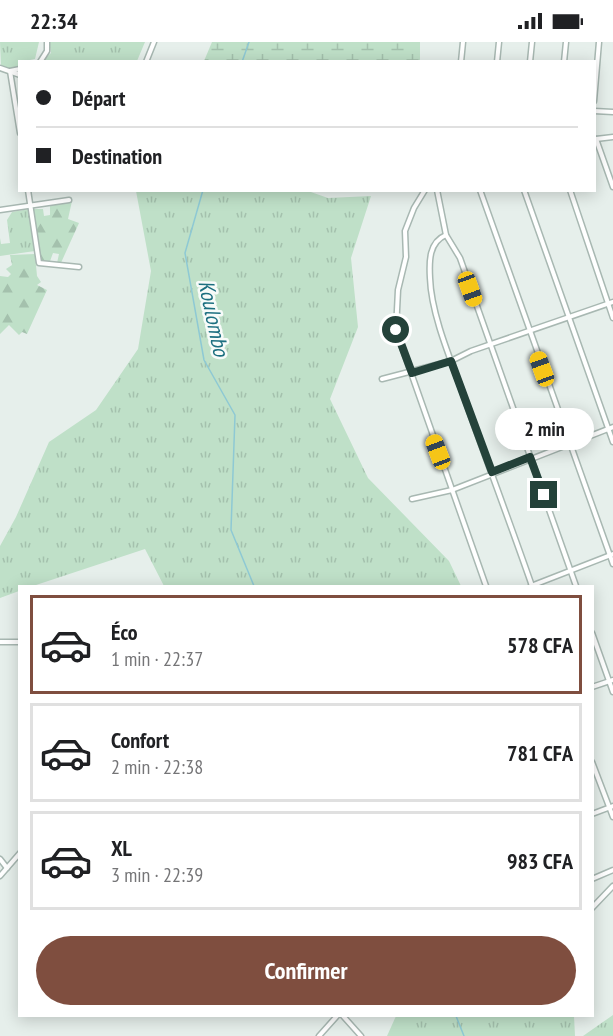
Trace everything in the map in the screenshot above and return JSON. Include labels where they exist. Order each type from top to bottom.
[{"type":"street","points":[[41,60],[46,55],[47,42]]},
{"type":"street","points":[[147,60],[154,42]]},
{"type":"street","points":[[461,60],[463,42]]},
{"type":"street","points":[[497,60],[499,42]]},
{"type":"street","points":[[530,60],[532,42]]},
{"type":"street","points":[[564,60],[566,42]]},
{"type":"street","points":[[596,77],[599,42]]},
{"type":"street","points":[[0,68],[18,74]]},
{"type":"street","points":[[10,71],[18,69]]},
{"type":"street","points":[[10,71],[18,121]]},
{"type":"street","points":[[596,111],[613,112]]},
{"type":"street","points":[[596,139],[613,137]]},
{"type":"street","points":[[596,142],[613,187]]},
{"type":"street","points":[[28,192],[39,262],[79,267]]},
{"type":"street","points":[[424,192],[414,208],[405,231],[406,257],[394,316],[398,339],[486,585]]},
{"type":"street","points":[[437,192],[446,235],[460,258],[576,585]]},
{"type":"street","points":[[481,192],[528,331],[612,555],[613,564]]},
{"type":"street","points":[[525,192],[611,428],[613,442]]},
{"type":"street","points":[[571,192],[611,303],[613,318]]},
{"type":"street","points":[[0,210],[69,200]]},
{"type":"street","points":[[446,235],[435,240],[430,279],[451,361],[531,585]]},
{"type":"street","points":[[382,378],[412,373],[451,361],[490,344],[611,303]]},
{"type":"street","points":[[412,499],[452,490],[530,457],[611,428]]},
{"type":"street","points":[[534,585],[612,555]]},
{"type":"street","points":[[594,638],[613,692]]},
{"type":"street","points":[[0,650],[1,642],[18,642]]},
{"type":"street","points":[[594,686],[611,681]]},
{"type":"street","points":[[594,767],[613,817]]},
{"type":"street","points":[[594,813],[611,807]]},
{"type":"street","points":[[0,876],[18,855]]},
{"type":"street","points":[[0,859],[7,868]]},
{"type":"street","points":[[594,878],[613,870]]},
{"type":"street","points":[[594,906],[613,886]]},
{"type":"street","points":[[319,1036],[336,1017]]},
{"type":"street","points":[[344,1017],[362,1036]]},
{"type":"green space","points":[[0,42],[39,42],[35,59],[18,60],[18,68],[8,69],[1,66]]},
{"type":"green space","points":[[49,42],[145,42],[137,60],[43,60],[51,53]]},
{"type":"green space","points":[[212,42],[420,42],[420,60],[204,60]]},
{"type":"green space","points":[[136,192],[311,192],[328,198],[371,196],[351,258],[358,327],[330,399],[368,478],[449,561],[461,585],[163,585],[145,549],[36,585],[18,585],[18,591],[0,598],[0,546],[16,517],[49,442],[96,410],[138,349],[151,271]]},
{"type":"green space","points":[[72,201],[68,219],[79,223],[60,265],[50,265],[51,262],[57,263],[59,254],[53,253],[49,264],[40,261],[31,209],[43,209],[44,216],[50,215],[50,205]]},
{"type":"green space","points":[[29,209],[35,251],[0,256],[0,238],[1,244],[10,243],[7,220],[12,212]]},
{"type":"green space","points":[[35,254],[37,276],[41,282],[37,285],[47,290],[27,334],[22,332],[19,335],[9,325],[0,334],[0,276],[8,277],[11,274],[6,269],[12,265],[10,255]]},
{"type":"green space","points":[[613,1015],[613,1036],[583,1036]]},
{"type":"green space","points":[[396,1017],[574,1017],[575,1036],[387,1036]]},
{"type":"waterway","name":"Koulombo","points":[[243,60],[249,42]]},
{"type":"waterway","name":"Koulombo","points":[[202,192],[185,253],[204,360],[235,415],[231,530],[254,585]]},
{"type":"waterway","name":"Koulombo","points":[[456,1017],[464,1036]]},
{"type":"route","points":[[396,330],[412,373],[451,361],[492,472],[530,457],[544,495]]}]
